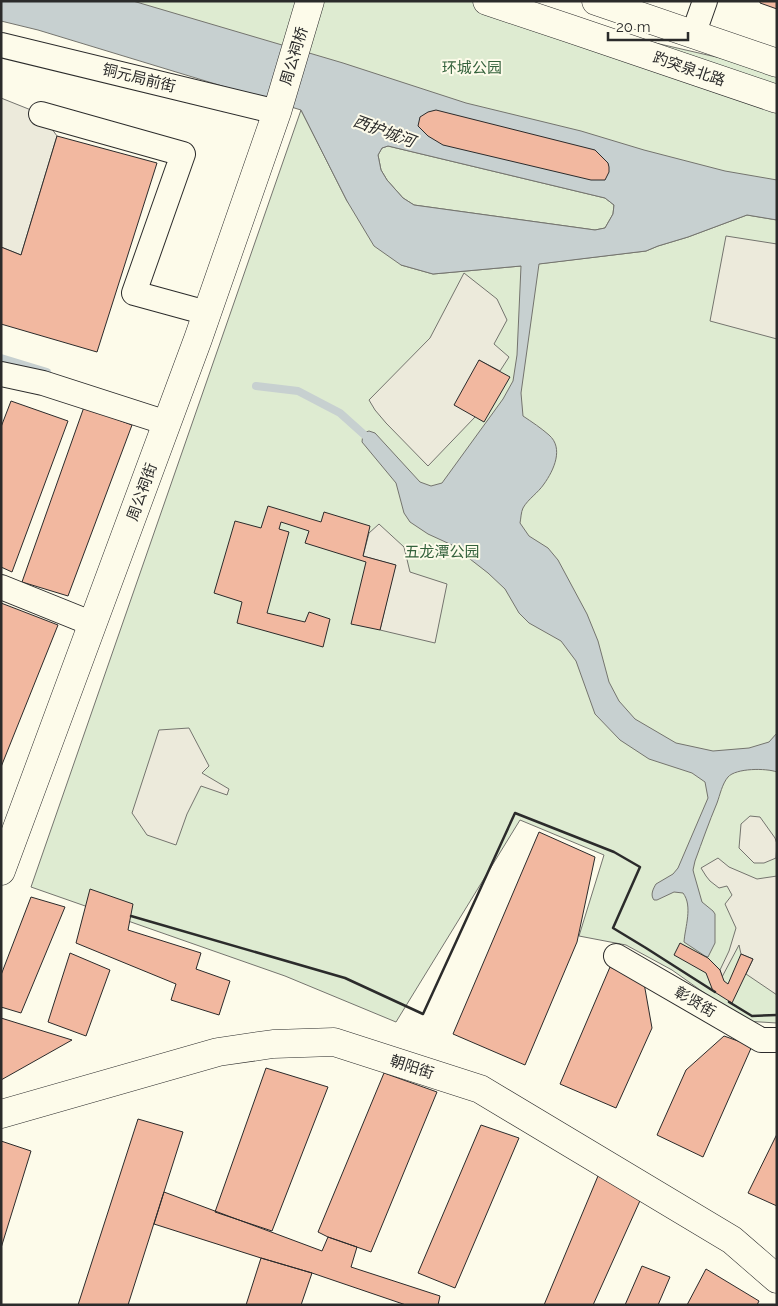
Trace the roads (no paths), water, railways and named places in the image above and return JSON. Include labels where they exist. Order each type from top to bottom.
[{"type":"street","name":"周公祠桥","points":[[277,112],[310,1]]},
{"type":"street","name":"趵突泉北路","points":[[487,1],[777,99]]},
{"type":"street","points":[[596,1],[777,63]]},
{"type":"street","points":[[693,35],[704,3]]},
{"type":"street","name":"铜元局前街","points":[[1,45],[277,112]]},
{"type":"street","name":"周公祠街","points":[[1,870],[167,423],[277,112]]},
{"type":"street","points":[[41,114],[182,154],[134,293],[207,313]]},
{"type":"street","points":[[1,374],[42,383],[167,423]]},
{"type":"street","points":[[1,587],[93,624]]},
{"type":"street","name":"彰贤街","points":[[616,956],[761,1040],[777,1040]]},
{"type":"street","name":"朝阳街","points":[[1,1114],[218,1052],[273,1044],[334,1042],[480,1089],[732,1240],[777,1279]]},
{"type":"water","name":"西护城河","points":[[1,1],[133,1],[343,63],[466,103],[581,131],[725,171],[777,180],[777,220],[747,215],[646,251],[539,264],[521,393],[523,416],[540,427],[554,440],[557,453],[554,466],[548,478],[523,508],[520,523],[529,536],[548,548],[558,560],[587,614],[598,641],[609,682],[619,701],[635,719],[676,743],[713,751],[749,748],[769,742],[777,733],[777,772],[744,770],[728,777],[695,861],[693,870],[702,902],[715,914],[715,943],[708,957],[684,942],[688,904],[683,893],[674,892],[657,900],[654,900],[652,894],[656,884],[673,874],[678,868],[708,798],[705,782],[692,773],[649,759],[620,740],[595,714],[576,661],[561,641],[529,623],[519,613],[505,589],[488,573],[452,545],[428,534],[410,522],[404,513],[396,483],[362,442],[363,433],[369,431],[375,433],[420,482],[431,486],[442,483],[503,399],[513,381],[517,355],[521,266],[433,274],[401,265],[374,246],[347,201],[301,110],[38,30],[1,21]],"holes":[[[388,146],[605,198],[614,205],[613,214],[605,228],[595,230],[414,205],[403,198],[387,180],[381,170],[378,155],[382,148]]]},
{"type":"waterway","points":[[1,358],[47,372]]},
{"type":"waterway","points":[[256,386],[298,391],[340,413],[369,439]]},
{"type":"park label","name":"环城公园","points":[[472,68]]},
{"type":"park label","name":"五龙潭公园","points":[[442,552]]}]
